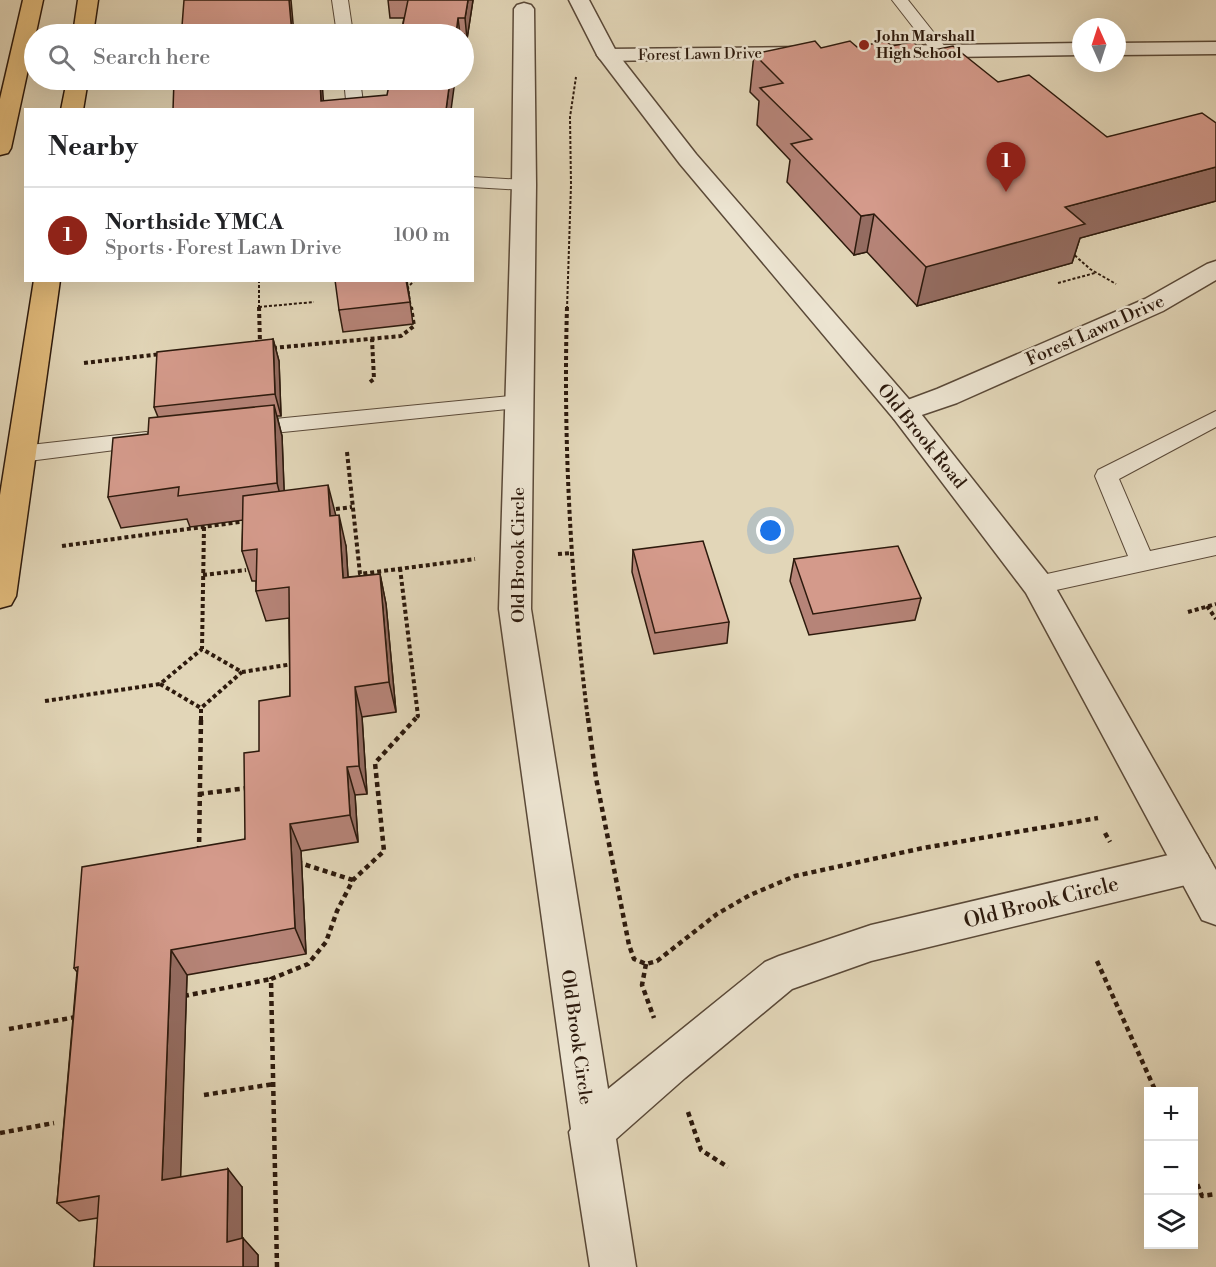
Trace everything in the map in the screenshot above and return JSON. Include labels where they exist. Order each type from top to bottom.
[{"type":"main road","points":[[28,24],[33,0]]},
{"type":"main road","points":[[84,24],[88,0]]},
{"type":"main road","points":[[0,148],[24,40]]},
{"type":"main road","points":[[72,108],[75,90]]},
{"type":"main road","points":[[1,578],[47,282]]},
{"type":"street","name":"Old Brook Road","points":[[579,0],[607,55],[688,159],[904,412],[1038,585],[1216,907]]},
{"type":"street","name":"Old Brook Circle","points":[[524,9],[524,185],[515,609],[591,1132],[613,1267]]},
{"type":"street","points":[[1126,49],[1216,48]]},
{"type":"street","points":[[858,52],[1072,49]]},
{"type":"street","name":"Forest Lawn Drive","points":[[607,55],[823,52]]},
{"type":"street","name":"Forest Lawn Drive","points":[[904,412],[947,396],[1154,305],[1216,269]]},
{"type":"street","name":"Old Brook Circle","points":[[591,1132],[779,975],[871,943],[1194,866]]},
{"type":"lane","points":[[340,0],[344,24]]},
{"type":"lane","points":[[900,0],[940,51]]},
{"type":"lane","points":[[353,90],[356,108]]},
{"type":"lane","points":[[474,182],[524,185]]},
{"type":"lane","points":[[229,430],[520,402]]},
{"type":"lane","points":[[1143,562],[1106,476],[1216,418]]},
{"type":"lane","points":[[21,454],[171,437]]},
{"type":"lane","points":[[1038,585],[1216,546]]},
{"type":"path","points":[[576,77],[573,83],[571,119],[572,186],[566,418],[572,552],[577,624],[591,745],[629,945],[634,959],[646,964],[657,961],[717,914],[750,895],[795,876],[913,850],[1098,818]]},
{"type":"path","points":[[1064,246],[1095,273],[1122,288]]},
{"type":"path","points":[[1058,283],[1095,273]]},
{"type":"path","points":[[260,282],[260,349]]},
{"type":"path","points":[[271,348],[401,336],[414,326],[408,287],[413,282]]},
{"type":"path","points":[[260,307],[314,302]]},
{"type":"path","points":[[368,384],[374,379],[372,339]]},
{"type":"path","points":[[249,344],[260,343]]},
{"type":"path","points":[[84,363],[166,354]]},
{"type":"path","points":[[347,451],[360,574],[468,559]]},
{"type":"path","points":[[318,511],[352,507]]},
{"type":"path","points":[[62,546],[250,520]]},
{"type":"path","points":[[45,701],[160,684],[202,649],[204,527]]},
{"type":"path","points":[[553,554],[572,552]]},
{"type":"path","points":[[180,997],[271,980],[308,964],[326,942],[337,911],[353,880],[384,851],[375,763],[418,716],[400,568]]},
{"type":"path","points":[[203,575],[246,570]]},
{"type":"path","points":[[1188,612],[1216,604]]},
{"type":"path","points":[[1207,606],[1216,619]]},
{"type":"path","points":[[202,649],[242,672]]},
{"type":"path","points":[[199,856],[201,708],[242,672],[293,664]]},
{"type":"path","points":[[160,684],[201,708]]},
{"type":"path","points":[[199,794],[247,788]]},
{"type":"path","points":[[292,861],[314,865],[353,880]]},
{"type":"path","points":[[1097,961],[1154,1087]]},
{"type":"path","points":[[642,985],[646,964]]},
{"type":"path","points":[[271,980],[277,1267]]},
{"type":"path","points":[[9,1029],[77,1016]]},
{"type":"path","points":[[204,1095],[274,1084]]},
{"type":"path","points":[[0,1133],[54,1123]]},
{"type":"path","points":[[701,1150],[728,1167]]},
{"type":"path","points":[[1198,1186],[1202,1196],[1216,1194]]},
{"type":"building","points":[[184,0],[289,0],[291,24],[182,24]]},
{"type":"building","points":[[408,0],[468,0],[465,18],[458,18],[457,24],[403,24]]},
{"type":"building","points":[[815,41],[821,48],[850,41],[857,47],[886,41],[892,46],[913,42],[925,52],[953,46],[998,82],[1029,75],[1107,137],[1202,113],[1216,123],[1216,167],[1065,207],[1085,224],[926,267],[874,214],[861,216],[791,144],[812,139],[760,88],[783,83],[754,54]]},
{"type":"building","points":[[174,90],[320,90],[321,101],[387,95],[388,90],[449,90],[446,108],[173,108]]},
{"type":"building","points":[[335,282],[406,282],[410,302],[339,310]]},
{"type":"building","points":[[273,339],[275,394],[154,407],[157,352]]},
{"type":"building","points":[[274,405],[277,483],[178,496],[179,487],[108,497],[113,438],[148,434],[149,418]]},
{"type":"building","points":[[328,485],[330,516],[339,515],[343,578],[380,574],[389,682],[355,687],[359,766],[347,767],[350,815],[290,824],[295,928],[171,950],[162,1180],[228,1169],[227,1242],[243,1238],[243,1267],[94,1267],[99,1196],[57,1203],[78,967],[74,968],[82,867],[245,839],[244,753],[259,751],[259,701],[290,696],[289,587],[256,591],[257,549],[242,551],[243,496]]},
{"type":"building","points":[[703,541],[729,622],[655,633],[633,550]]},
{"type":"building","points":[[898,546],[921,598],[813,614],[794,559]]},
{"type":"place","name":"John Marshall High School","points":[[864,45]]},
{"type":"place","name":"Northside YMCA","points":[[1006,192]]}]
